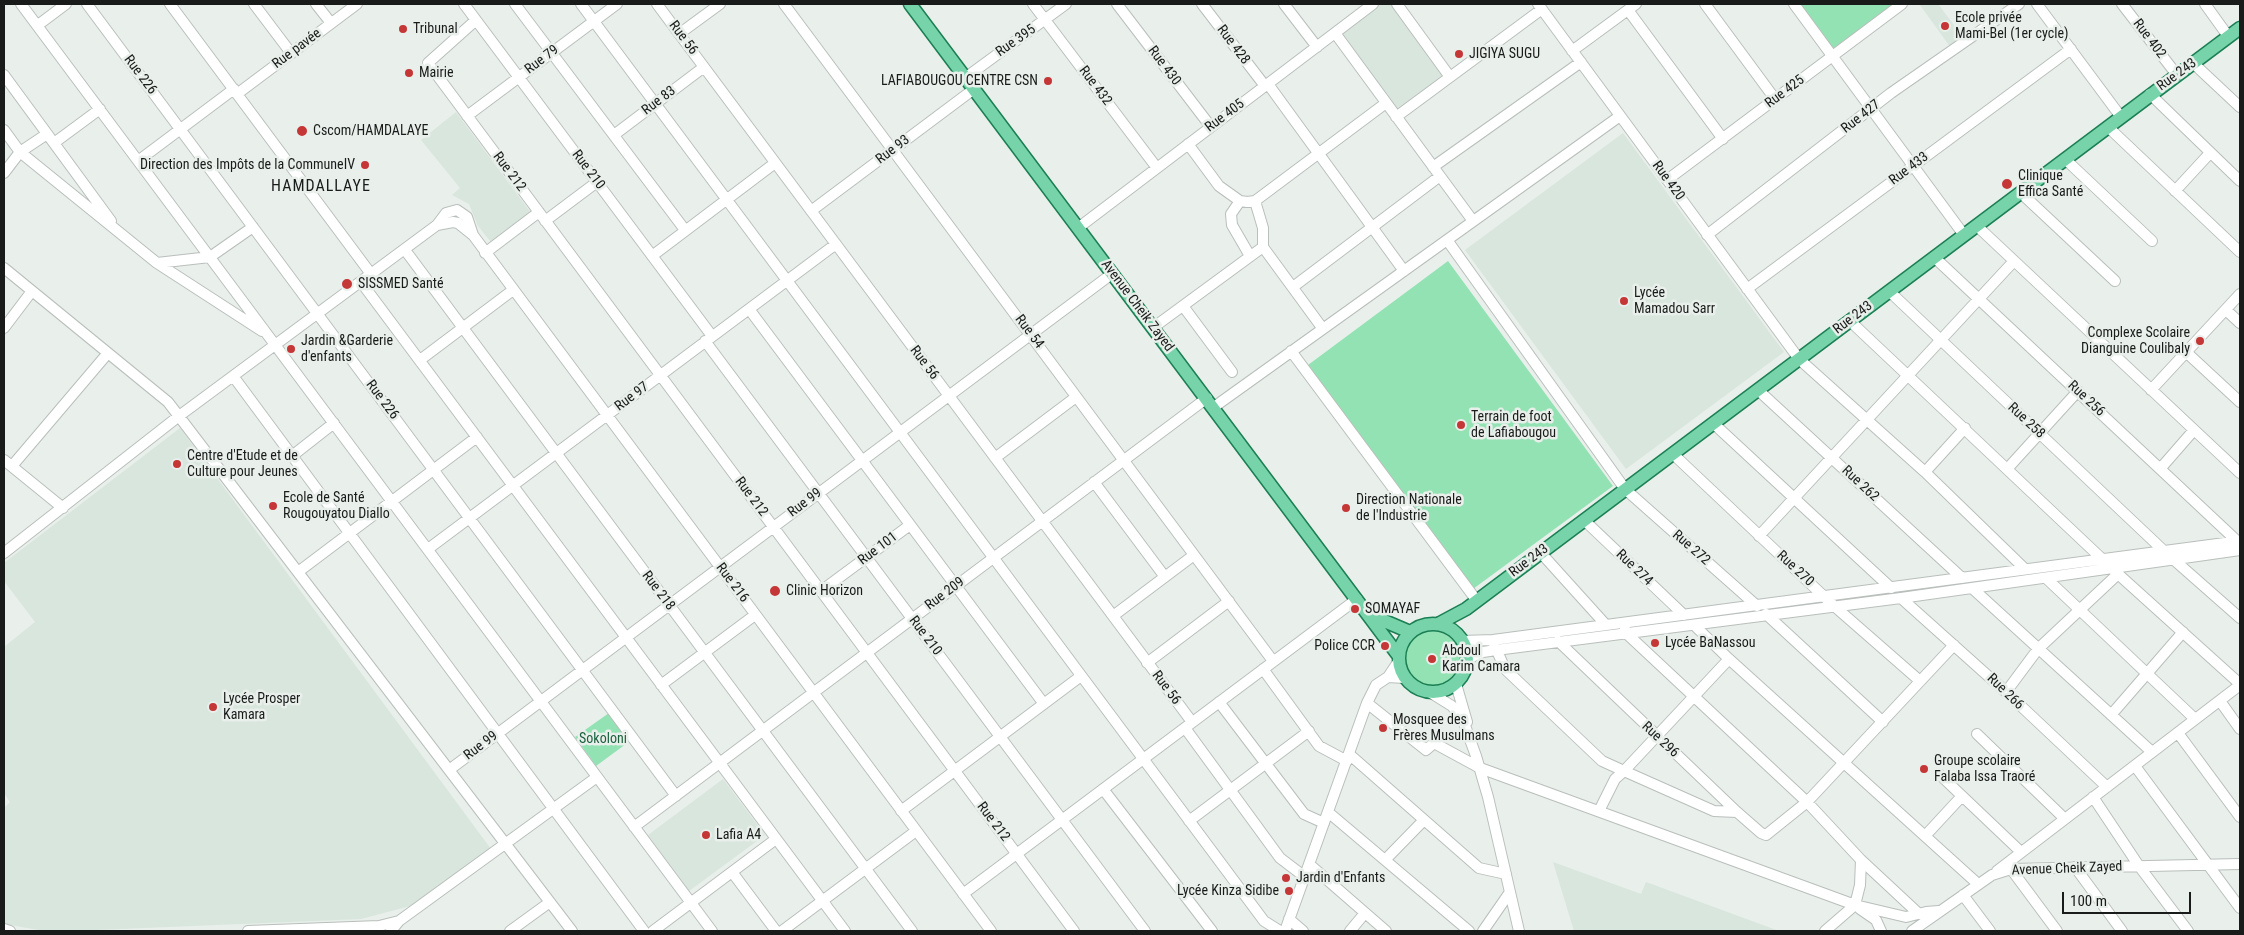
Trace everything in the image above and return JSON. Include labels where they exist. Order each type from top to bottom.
[{"type":"main road","name":"Avenue Cheik Zayed","points":[[910,4],[1360,603],[1398,658]]},
{"type":"main road","name":"Rue 243","points":[[1438,624],[1477,601],[2150,94],[2237,31]]},
{"type":"main road","name":"Avenue Cheik Zayed","points":[[1360,603],[1382,620],[1410,632]]},
{"type":"main road","points":[[1461,639],[1466,609]]},
{"type":"main road","points":[[1438,624],[1454,631],[1461,639],[1467,656],[1467,663],[1463,674],[1456,684],[1444,691],[1431,693],[1412,686],[1404,678],[1398,658],[1402,642],[1410,632],[1418,626],[1438,624]]},
{"type":"street","points":[[22,4],[712,931]]},
{"type":"street","points":[[38,25],[66,4]]},
{"type":"street","name":"Rue 226","points":[[87,4],[676,796]]},
{"type":"street","points":[[170,4],[372,274]]},
{"type":"street","points":[[254,4],[291,53]]},
{"type":"street","points":[[316,4],[331,23]]},
{"type":"street","name":"Rue pavée","points":[[138,161],[180,129],[291,53],[357,4]]},
{"type":"street","name":"Rue 210","points":[[464,4],[652,256],[818,493],[1145,931]]},
{"type":"street","points":[[515,4],[685,230]]},
{"type":"street","points":[[581,4],[1264,921],[1280,931]]},
{"type":"street","name":"Rue 79","points":[[467,116],[617,4]]},
{"type":"street","name":"Rue 56","points":[[657,4],[1113,616],[1147,663],[1230,790],[1280,858],[1305,877]]},
{"type":"street","points":[[680,34],[720,4]]},
{"type":"street","name":"Rue 54","points":[[784,4],[1274,661]]},
{"type":"street","name":"Rue 432","points":[[1033,4],[1157,168]]},
{"type":"street","name":"Rue 395","points":[[966,78],[1046,21],[1066,4]]},
{"type":"street","name":"Rue 430","points":[[1117,4],[1211,127]]},
{"type":"street","name":"Rue 428","points":[[1202,4],[1318,153],[1404,270]]},
{"type":"street","points":[[1284,4],[1317,47]]},
{"type":"street","name":"Rue 405","points":[[1078,228],[1371,4]]},
{"type":"street","points":[[1397,4],[1450,76]]},
{"type":"street","points":[[1705,4],[1776,99]]},
{"type":"street","points":[[1794,4],[1964,235]]},
{"type":"street","name":"Rue 425","points":[[1667,180],[1902,4]]},
{"type":"street","name":"Rue 427","points":[[1707,235],[1872,109],[1890,93],[2019,4]]},
{"type":"street","points":[[2037,4],[2121,117]]},
{"type":"street","name":"Rue 402","points":[[2122,4],[2177,75]]},
{"type":"street","points":[[2204,4],[2237,31]]},
{"type":"street","points":[[1396,116],[1540,6]]},
{"type":"street","name":"Rue 420","points":[[1540,6],[1799,359],[1925,472],[2025,569]]},
{"type":"street","points":[[1572,51],[1632,7],[1722,139]]},
{"type":"street","name":"Rue 212","points":[[476,20],[428,63],[1074,931]]},
{"type":"street","points":[[1335,33],[1474,221]]},
{"type":"street","name":"Rue 433","points":[[1747,289],[2071,49]]},
{"type":"street","points":[[1433,167],[1581,62]]},
{"type":"street","points":[[2193,63],[2240,107]]},
{"type":"street","name":"Rue 83","points":[[614,135],[704,67]]},
{"type":"street","points":[[4,75],[119,232]]},
{"type":"street","name":"Rue 93","points":[[811,211],[974,89]]},
{"type":"street","points":[[2150,94],[2240,181]]},
{"type":"street","points":[[1188,144],[1219,186],[1240,201],[1255,201],[1386,102]]},
{"type":"street","points":[[54,144],[100,109]]},
{"type":"street","name":"Rue 209","points":[[634,827],[1124,460],[1323,329],[1620,116]]},
{"type":"street","points":[[2108,127],[2240,252]]},
{"type":"street","points":[[4,130],[20,152],[157,263],[268,334]]},
{"type":"street","points":[[4,173],[20,152],[47,134]]},
{"type":"street","points":[[2175,191],[2210,153]]},
{"type":"street","points":[[2065,159],[2152,241]]},
{"type":"street","points":[[652,256],[776,163]]},
{"type":"street","points":[[1293,288],[1440,176]]},
{"type":"street","points":[[486,252],[597,182]]},
{"type":"street","points":[[2021,193],[2115,281]]},
{"type":"street","points":[[1240,201],[1231,214],[1232,225],[1250,256]]},
{"type":"street","points":[[1255,201],[1263,228],[1263,247],[1323,329]]},
{"type":"street","name":"Rue 216","points":[[405,250],[437,225],[453,222],[473,235],[991,931]]},
{"type":"street","points":[[1977,226],[2240,473]]},
{"type":"street","points":[[157,263],[210,257],[253,227]]},
{"type":"street","name":"Rue 272","points":[[1448,240],[1626,490],[1757,606]]},
{"type":"street","name":"Rue 97","points":[[428,549],[836,244]]},
{"type":"street","points":[[1154,328],[1263,247]]},
{"type":"street","points":[[4,553],[179,416],[405,250]]},
{"type":"street","name":"Rue 218","points":[[405,250],[912,931]]},
{"type":"street","name":"Rue 256","points":[[1934,257],[2239,544]]},
{"type":"street","points":[[1759,536],[1907,374],[2014,261]]},
{"type":"street","points":[[4,268],[168,402],[572,931]]},
{"type":"street","name":"Rue 99","points":[[449,770],[1112,273]]},
{"type":"street","points":[[361,282],[845,931]]},
{"type":"street","points":[[420,360],[513,290]]},
{"type":"street","points":[[4,328],[32,291]]},
{"type":"street","name":"Rue 258","points":[[1889,291],[2164,551]]},
{"type":"street","points":[[2151,390],[2240,294]]},
{"type":"street","points":[[1183,306],[1232,372]]},
{"type":"street","points":[[749,309],[1044,704]]},
{"type":"street","points":[[2226,310],[2240,323]]},
{"type":"street","points":[[1850,321],[2103,559],[2240,684],[1992,875]]},
{"type":"street","points":[[1291,351],[1477,601]]},
{"type":"street","points":[[2186,352],[2240,402]]},
{"type":"street","points":[[63,508],[8,463],[108,353]]},
{"type":"street","points":[[233,376],[644,931]]},
{"type":"street","name":"Rue 262","points":[[1758,390],[1962,578]]},
{"type":"street","points":[[2008,468],[2078,391]]},
{"type":"street","points":[[995,458],[1076,397]]},
{"type":"street","points":[[292,456],[334,423]]},
{"type":"street","points":[[1713,424],[1891,588]]},
{"type":"street","points":[[1925,472],[1964,428]]},
{"type":"street","points":[[2160,469],[2194,430]]},
{"type":"street","points":[[298,572],[477,437]]},
{"type":"street","name":"Rue 270","points":[[1673,454],[1824,597],[1920,681]]},
{"type":"street","points":[[1094,482],[1164,577]]},
{"type":"street","name":"Rue 274","points":[[1584,520],[1684,615]]},
{"type":"street","name":"Rue 101","points":[[821,591],[910,525]]},
{"type":"street","points":[[1461,639],[1494,645],[1558,641],[1684,615],[2164,551],[2239,544]]},
{"type":"street","points":[[1467,663],[1472,657],[1494,645],[1606,625],[1625,628],[1694,625],[1833,605],[2116,571],[2239,544]]},
{"type":"street","points":[[1541,553],[1606,625]]},
{"type":"street","points":[[1113,616],[1194,555]]},
{"type":"street","points":[[2173,559],[2240,618]]},
{"type":"street","points":[[2006,692],[2038,649],[2080,610],[2116,571]]},
{"type":"street","points":[[2046,578],[2195,719]]},
{"type":"street","points":[[1972,588],[2152,752]]},
{"type":"street","name":"Rue 266","points":[[1902,598],[2107,787]]},
{"type":"street","points":[[1147,663],[1229,601]]},
{"type":"street","points":[[963,894],[1262,669],[1360,603]]},
{"type":"street","points":[[661,685],[755,614]]},
{"type":"street","points":[[1766,614],[1883,722]]},
{"type":"street","points":[[1694,625],[1729,659],[1978,884]]},
{"type":"street","points":[[1625,628],[1693,697],[1807,802],[1861,860],[1919,914]]},
{"type":"street","points":[[2111,714],[2183,632]]},
{"type":"street","name":"Rue 296","points":[[1558,641],[1760,833],[1766,835],[1807,802]]},
{"type":"street","points":[[1807,802],[1845,764],[1954,644]]},
{"type":"street","points":[[1494,645],[1505,669],[1602,761],[1714,811],[1737,812]]},
{"type":"street","points":[[1285,931],[1367,703],[1376,684],[1388,677],[1398,658]]},
{"type":"street","points":[[1599,811],[1615,780],[1729,659]]},
{"type":"street","points":[[1262,669],[1319,746],[1348,758],[1479,868],[1506,874]]},
{"type":"street","points":[[901,811],[1081,676]]},
{"type":"street","points":[[1388,677],[1404,678]]},
{"type":"street","points":[[1456,684],[1476,756]]},
{"type":"street","points":[[1431,693],[1452,706],[1463,720],[1480,768],[1519,931]]},
{"type":"street","points":[[2220,701],[2240,728]]},
{"type":"street","points":[[1218,702],[1304,814],[1324,823]]},
{"type":"street","points":[[1367,703],[1426,750],[1434,743],[1480,768],[1855,905],[1906,917],[1939,911]]},
{"type":"street","points":[[1189,821],[1309,731]]},
{"type":"street","points":[[2178,733],[2240,817]]},
{"type":"street","points":[[1977,734],[2065,819]]},
{"type":"street","points":[[2134,766],[2240,908]]},
{"type":"street","points":[[1939,774],[2021,852]]},
{"type":"street","points":[[391,931],[399,921],[598,777]]},
{"type":"street","points":[[1103,789],[1212,931]]},
{"type":"street","points":[[1925,836],[1962,796]]},
{"type":"street","points":[[2093,797],[2139,866],[2188,931]]},
{"type":"street","points":[[1328,812],[1469,931]]},
{"type":"street","points":[[1385,860],[1424,820]]},
{"type":"street","points":[[782,931],[916,830]]},
{"type":"street","points":[[653,931],[776,839]]},
{"type":"street","points":[[1825,931],[1855,905],[1861,860]]},
{"type":"street","points":[[1309,864],[1386,931]]},
{"type":"street","name":"Avenue Cheik Zayed","points":[[1918,930],[1939,911],[1978,884],[1992,875],[2011,869],[2240,864]]},
{"type":"street","points":[[2075,867],[2122,931]]},
{"type":"street","points":[[2011,869],[2057,931]]},
{"type":"street","points":[[732,872],[776,931]]},
{"type":"street","points":[[1483,931],[1510,892]]},
{"type":"street","points":[[1963,895],[1990,931]]},
{"type":"street","points":[[510,931],[550,902]]},
{"type":"street","points":[[1855,905],[1876,920],[1881,931]]},
{"type":"street","points":[[1350,931],[1365,913]]},
{"type":"street","points":[[1289,919],[1303,931]]},
{"type":"street","points":[[248,931],[379,926],[399,921]]},
{"type":"street","points":[[4,929],[10,931]]},
{"type":"shaded area","points":[[1380,4],[1394,4],[1447,76],[1397,114],[1339,35]]},
{"type":"shaded area","name":"Ecole privée Mami-Bel (1er cycle)","points":[[1940,4],[1956,28],[1962,24],[1970,34],[1951,48],[1920,5]]},
{"type":"shaded area","points":[[456,112],[531,213],[491,242],[478,226],[469,204],[452,195],[460,188],[421,140]]},
{"type":"shaded area","name":"Lycée Mamadou Sarr","points":[[1623,133],[1784,352],[1626,469],[1465,250]]},
{"type":"shaded area","points":[[180,428],[491,849],[414,905],[361,919],[72,931],[45,931],[4,924],[4,808],[10,802],[4,793],[4,647],[35,622],[4,581],[4,563]]},
{"type":"shaded area","name":"Lafia A4","points":[[723,779],[765,835],[689,891],[648,835]]},
{"type":"shaded area","points":[[1553,862],[1641,894],[1646,882],[1779,931],[1574,931]]},
{"type":"green space","points":[[1799,4],[1898,4],[1834,51]]},
{"type":"green space","name":"Terrain de foot de Lafiabougou","points":[[1448,261],[1613,486],[1473,589],[1308,365]]},
{"type":"green space","points":[[1432,631],[1443,633],[1452,639],[1458,648],[1460,659],[1458,670],[1452,679],[1443,685],[1432,687],[1421,685],[1412,679],[1406,670],[1404,659],[1406,648],[1412,639],[1421,633]]},
{"type":"green space","name":"Sokoloni","points":[[609,713],[630,741],[596,766],[575,737]]},
{"type":"place","name":"Ecole privée Mami-Bel (1er cycle)","points":[[1945,26]]},
{"type":"place","name":"Tribunal","points":[[403,29]]},
{"type":"place","name":"JIGIYA SUGU","points":[[1459,54]]},
{"type":"place","name":"Mairie","points":[[409,73]]},
{"type":"place","name":"LAFIABOUGOU CENTRE CSN","points":[[1048,81]]},
{"type":"place","name":"Cscom/HAMDALAYE","points":[[302,131]]},
{"type":"place","name":"Direction des Impôts de la CommuneIV","points":[[365,165]]},
{"type":"place","name":"Clinique Effica Santé","points":[[2007,184]]},
{"type":"place","name":"SISSMED Santé","points":[[347,284]]},
{"type":"place","name":"Lycée Mamadou Sarr","points":[[1624,301]]},
{"type":"place","name":"Complexe Scolaire Dianguine Coulibaly","points":[[2200,341]]},
{"type":"place","name":"Jardin &Garderie d'enfants","points":[[291,349]]},
{"type":"place","name":"Terrain de foot de Lafiabougou","points":[[1461,425]]},
{"type":"place","name":"Centre d'Etude et de Culture pour Jeunes","points":[[177,464]]},
{"type":"place","name":"Ecole de Santé Rougouyatou Diallo","points":[[273,506]]},
{"type":"place","name":"Direction Nationale de l'Industrie","points":[[1346,508]]},
{"type":"place","name":"Clinic Horizon","points":[[775,591]]},
{"type":"place","name":"SOMAYAF","points":[[1355,609]]},
{"type":"place","name":"Lycée BaNassou","points":[[1655,643]]},
{"type":"place","name":"Police CCR","points":[[1385,646]]},
{"type":"place","name":"Abdoul Karim Camara","points":[[1432,659]]},
{"type":"place","name":"Lycée Prosper Kamara","points":[[213,707]]},
{"type":"place","name":"Mosquee des Frères Musulmans","points":[[1383,728]]},
{"type":"place","name":"Groupe scolaire Falaba Issa Traoré","points":[[1924,769]]},
{"type":"place","name":"Lafia A4","points":[[706,835]]},
{"type":"place","name":"Jardin d'Enfants","points":[[1286,878]]},
{"type":"place","name":"Lycée Kinza Sidibe","points":[[1289,891]]},
{"type":"district","name":"HAMDALLAYE","points":[[321,187]]}]
